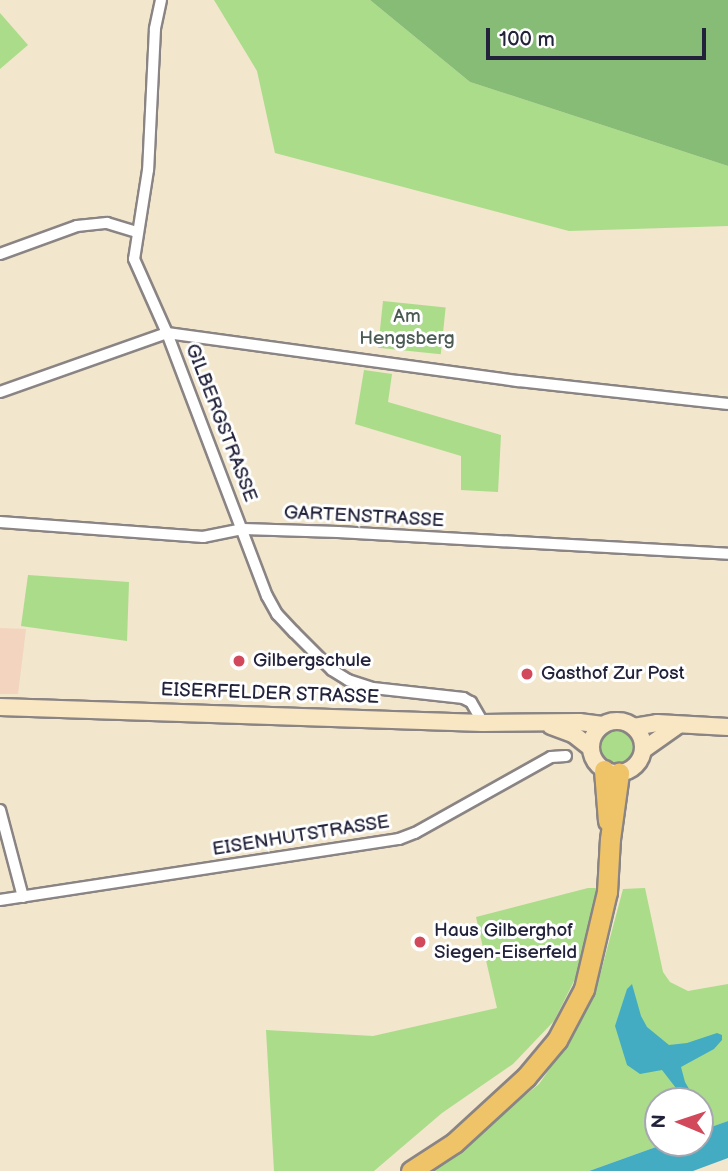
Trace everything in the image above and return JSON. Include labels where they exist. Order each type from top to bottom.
[{"type":"highway","points":[[411,1171],[454,1143],[526,1077],[557,1040],[584,989],[607,892],[612,772]]},
{"type":"main road","name":"EISERFELDER STRASSE","points":[[0,707],[483,723],[579,722],[603,725],[619,721],[634,727],[657,723],[728,727]]},
{"type":"main road","name":"EISERFELDER STRASSE","points":[[538,723],[560,728],[591,748],[595,761],[612,772]]},
{"type":"main road","points":[[591,748],[593,739],[603,725]]},
{"type":"main road","points":[[643,750],[677,726]]},
{"type":"main road","points":[[612,772],[638,763],[643,750],[640,733],[634,727]]},
{"type":"street","name":"GILBERGSTRASSE","points":[[161,0],[155,29],[148,170],[134,259],[167,333],[267,596],[277,614],[332,670],[348,680],[373,688],[463,698],[471,702],[483,723]]},
{"type":"street","points":[[0,254],[77,226],[107,223],[137,232]]},
{"type":"street","points":[[0,392],[167,333],[519,381],[728,404]]},
{"type":"street","name":"GARTENSTRASSE","points":[[0,522],[203,537],[243,529],[728,554]]},
{"type":"street","name":"EISENHUTSTRASSE","points":[[0,900],[399,839],[415,833],[551,757],[566,756]]},
{"type":"street","points":[[0,810],[23,897]]},
{"type":"shaded area","points":[[0,628],[26,629],[18,694],[0,694]]},
{"type":"green space","points":[[214,0],[370,0],[470,82],[728,166],[728,226],[569,231],[275,153],[257,71]]},
{"type":"green space","points":[[370,0],[728,0],[728,166],[470,82]]},
{"type":"green space","points":[[0,13],[28,45],[0,69]]},
{"type":"green space","name":"Am Hengsberg","points":[[383,301],[446,308],[441,354],[378,348]]},
{"type":"green space","points":[[364,370],[392,374],[388,402],[501,435],[498,492],[461,490],[461,456],[355,424]]},
{"type":"green space","points":[[28,575],[129,582],[127,641],[21,626]]},
{"type":"green space","points":[[618,720],[628,722],[636,728],[642,736],[642,756],[636,764],[628,770],[618,772],[608,770],[600,764],[594,756],[592,746],[594,736],[600,728],[608,722]]},
{"type":"green space","points":[[588,888],[598,888],[594,925],[576,977],[554,1021],[513,1064],[442,1113],[374,1171],[274,1171],[266,1030],[373,1036],[497,1008],[476,917]]},
{"type":"green space","points":[[645,888],[663,972],[670,982],[688,991],[728,984],[728,1121],[714,1126],[714,1087],[644,1087],[644,1151],[589,1171],[432,1171],[539,1084],[569,1041],[595,994],[623,889]]},
{"type":"water","points":[[632,984],[647,1027],[669,1045],[687,1043],[717,1033],[722,1035],[722,1040],[714,1049],[681,1067],[688,1087],[675,1087],[662,1070],[640,1074],[627,1065],[615,1026],[627,989]]},
{"type":"water","points":[[728,1121],[728,1158],[693,1171],[589,1171],[644,1151],[644,1157],[714,1157],[714,1126]]},
{"type":"place","name":"Gilbergschule","points":[[239,661]]},
{"type":"place","name":"Gasthof Zur Post","points":[[527,674]]},
{"type":"place","name":"Haus Gilberghof Siegen-Eiserfeld","points":[[420,942]]}]
